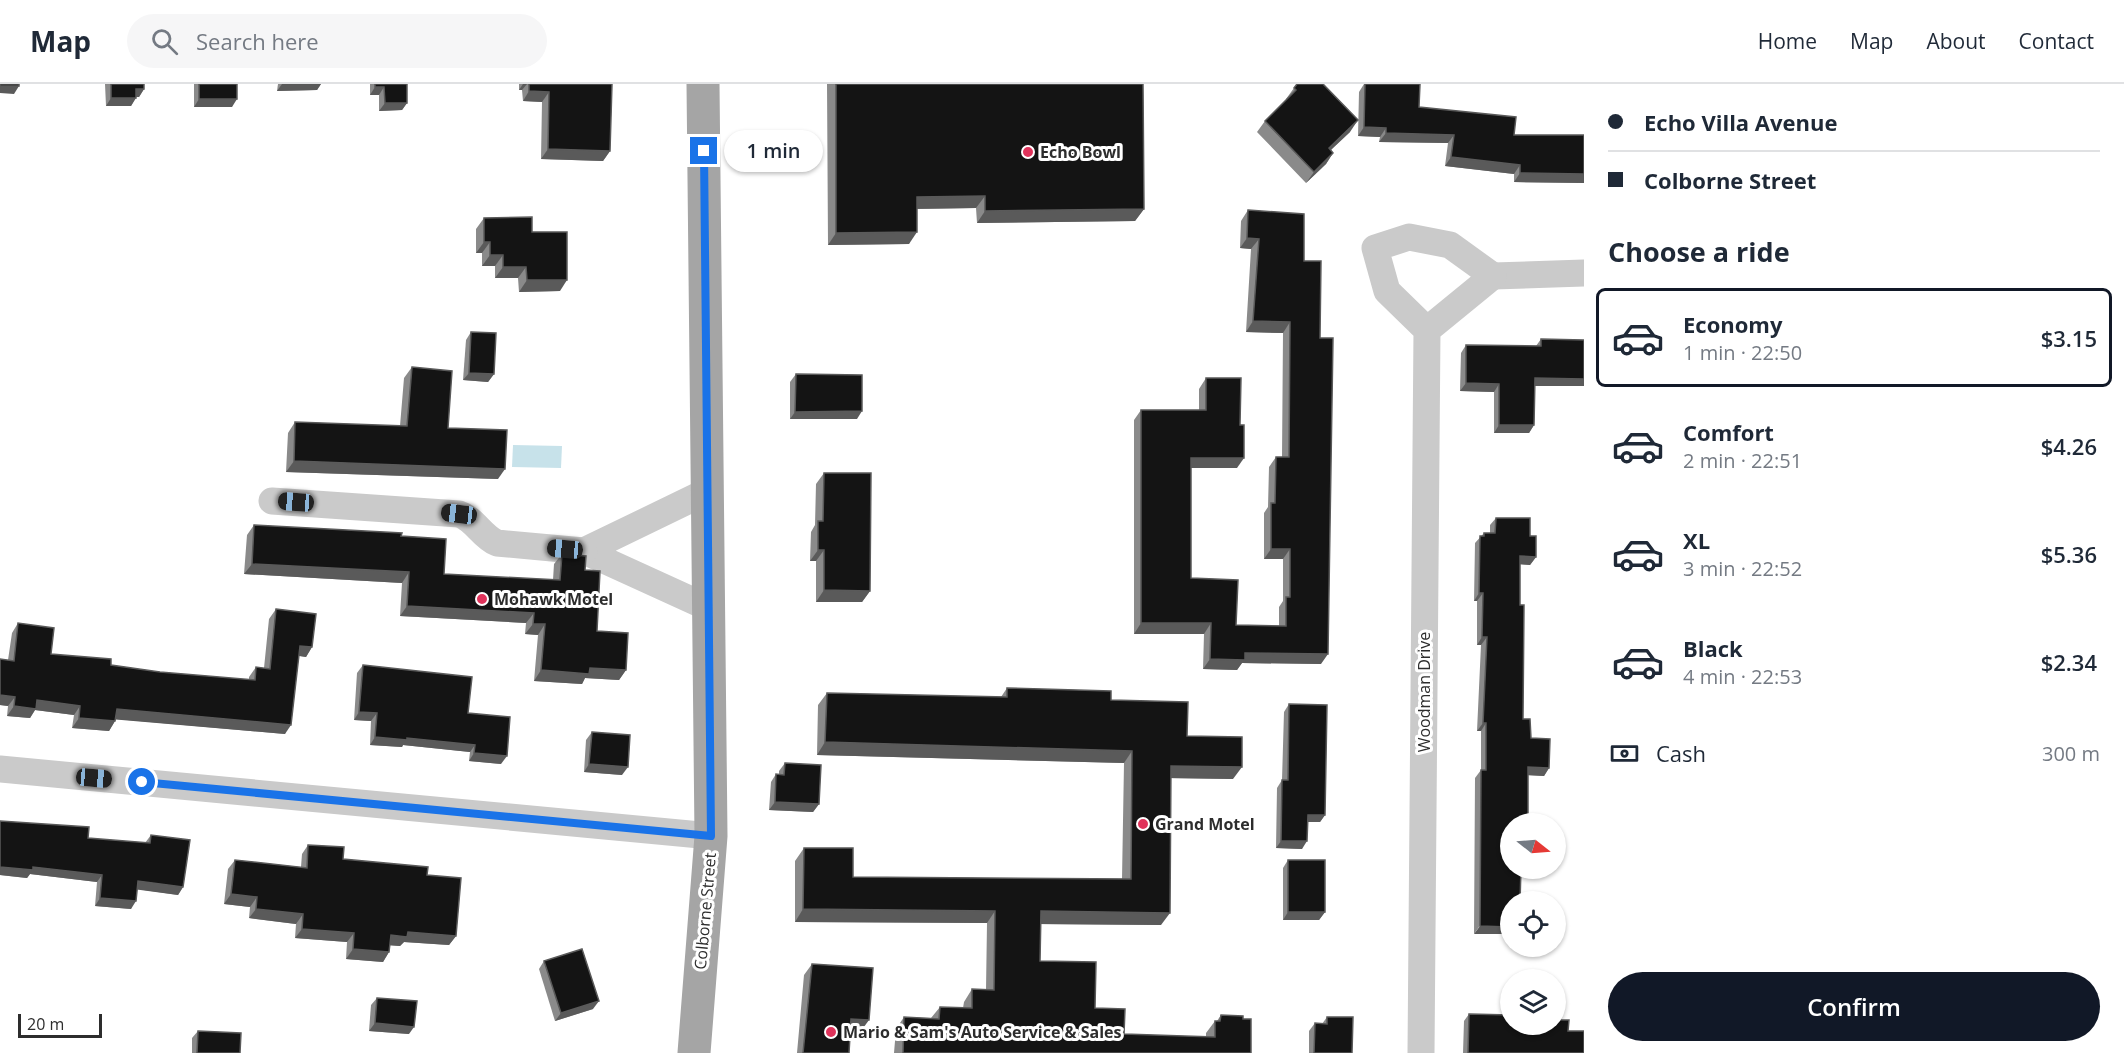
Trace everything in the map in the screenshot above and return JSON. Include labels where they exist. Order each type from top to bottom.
[{"type":"main road","name":"Colborne Street","points":[[694,1053],[711,836],[703,84]]},
{"type":"street","points":[[1493,276],[1450,245],[1409,237],[1375,248],[1387,291],[1427,330],[1493,276],[1584,273]]},
{"type":"street","name":"Woodman Drive","points":[[1421,1053],[1427,330]]},
{"type":"street","points":[[584,551],[708,491]]},
{"type":"street","points":[[272,501],[459,514],[470,517],[485,536],[497,543],[584,551],[709,608]]},
{"type":"street","points":[[0,769],[711,836]]},
{"type":"water","points":[[513,445],[562,446],[561,468],[512,467]]},
{"type":"building","points":[[0,84],[19,84],[19,86],[0,86]]},
{"type":"building","points":[[111,84],[144,84],[144,89],[136,89],[136,98],[111,98]]},
{"type":"building","points":[[199,84],[237,84],[237,99],[199,99]]},
{"type":"building","points":[[375,84],[407,84],[407,103],[385,103],[384,87],[375,87]]},
{"type":"building","points":[[529,84],[612,84],[610,151],[548,149],[549,92],[529,91]]},
{"type":"building","points":[[836,84],[1143,84],[1144,209],[985,211],[985,196],[917,197],[917,232],[836,233]]},
{"type":"building","points":[[1297,84],[1323,84],[1358,120],[1329,148],[1333,153],[1314,172],[1265,121],[1296,90],[1294,88]]},
{"type":"building","points":[[1365,84],[1420,84],[1419,107],[1516,117],[1514,135],[1584,135],[1584,174],[1520,173],[1520,165],[1451,157],[1454,135],[1386,133],[1386,128],[1364,127]]},
{"type":"building","points":[[1248,210],[1304,214],[1304,261],[1321,261],[1320,338],[1333,338],[1328,654],[1245,653],[1245,660],[1210,659],[1211,623],[1141,623],[1141,410],[1206,410],[1206,378],[1241,378],[1240,425],[1244,425],[1244,458],[1191,458],[1191,578],[1238,580],[1236,625],[1286,626],[1286,597],[1290,597],[1290,549],[1271,549],[1271,503],[1275,503],[1276,457],[1289,457],[1290,322],[1253,321],[1259,239],[1247,238]]},
{"type":"building","points":[[532,217],[532,232],[567,232],[567,280],[527,280],[526,267],[503,267],[503,255],[490,255],[490,242],[484,242],[484,218]]},
{"type":"building","points":[[471,332],[496,333],[494,374],[469,373]]},
{"type":"building","points":[[1541,339],[1584,340],[1584,379],[1535,378],[1534,425],[1499,425],[1499,384],[1466,383],[1466,345],[1541,346]]},
{"type":"building","points":[[412,367],[452,371],[448,428],[507,430],[505,469],[294,461],[295,422],[407,426]]},
{"type":"building","points":[[796,374],[862,375],[862,411],[795,412]]},
{"type":"building","points":[[824,473],[871,473],[870,591],[824,590],[824,550],[818,550],[818,521],[823,521]]},
{"type":"building","points":[[1496,518],[1530,518],[1530,536],[1536,536],[1536,557],[1520,556],[1520,605],[1524,605],[1523,719],[1530,719],[1531,738],[1550,739],[1549,768],[1528,767],[1528,813],[1500,813],[1500,879],[1521,879],[1520,891],[1500,891],[1500,927],[1480,926],[1481,770],[1486,770],[1486,723],[1483,723],[1487,637],[1482,637],[1483,593],[1479,593],[1480,536],[1484,536],[1484,533],[1495,533]]},
{"type":"building","points":[[254,525],[402,533],[401,536],[446,539],[444,574],[560,580],[562,554],[586,556],[585,570],[600,571],[597,631],[628,633],[626,670],[590,668],[589,674],[541,670],[545,624],[533,624],[534,613],[407,606],[409,572],[252,564]]},
{"type":"building","points":[[276,609],[316,614],[312,647],[300,646],[291,725],[117,709],[115,721],[79,718],[80,706],[37,700],[36,709],[14,706],[15,697],[0,695],[0,659],[14,661],[18,623],[54,628],[51,654],[111,659],[111,665],[160,672],[255,680],[256,667],[270,669]]},
{"type":"building","points":[[363,665],[472,677],[468,713],[510,717],[507,756],[474,753],[475,745],[375,737],[377,713],[359,712]]},
{"type":"building","points":[[1007,688],[1111,691],[1111,700],[1188,702],[1187,736],[1242,737],[1242,767],[1171,766],[1170,913],[1041,911],[1040,961],[1096,962],[1095,1008],[1125,1009],[1124,1034],[1215,1037],[1215,1021],[1220,1021],[1221,1015],[1243,1016],[1243,1019],[1251,1019],[1251,1053],[903,1053],[904,1017],[939,1019],[940,1007],[972,1008],[972,989],[994,990],[995,911],[803,909],[804,848],[853,848],[853,877],[1131,879],[1132,751],[825,742],[827,693],[1007,697]]},
{"type":"building","points":[[1289,704],[1327,705],[1325,815],[1308,815],[1307,841],[1281,841],[1282,780],[1288,780]]},
{"type":"building","points":[[592,732],[630,735],[628,767],[589,764]]},
{"type":"building","points":[[785,763],[821,765],[819,804],[775,802],[776,774],[784,775]]},
{"type":"building","points":[[0,821],[89,827],[88,838],[150,843],[151,835],[190,840],[183,887],[138,881],[136,901],[100,898],[102,875],[33,867],[33,870],[0,867]]},
{"type":"building","points":[[308,845],[344,847],[343,859],[428,867],[427,875],[461,878],[456,936],[408,932],[407,937],[391,935],[389,952],[353,949],[354,933],[302,929],[303,914],[256,909],[257,897],[231,894],[235,860],[307,868]]},
{"type":"building","points":[[1288,860],[1325,860],[1325,912],[1288,912]]},
{"type":"building","points":[[582,949],[599,1001],[561,1013],[544,961]]},
{"type":"building","points":[[812,964],[873,968],[869,1020],[851,1019],[849,1053],[803,1053]]},
{"type":"building","points":[[377,998],[417,1001],[414,1027],[375,1023]]},
{"type":"building","points":[[1469,1014],[1500,1015],[1500,1035],[1566,1035],[1566,1020],[1569,1020],[1568,1031],[1584,1031],[1584,1053],[1468,1053]]},
{"type":"building","points":[[1327,1017],[1353,1017],[1352,1053],[1314,1053],[1315,1023],[1327,1024]]},
{"type":"building","points":[[198,1031],[241,1033],[240,1053],[197,1053]]},
{"type":"place","name":"Echo Bowl","points":[[1028,152]]},
{"type":"place","name":"Mohawk Motel","points":[[482,599]]},
{"type":"place","name":"Grand Motel","points":[[1143,824]]},
{"type":"place","name":"Mario & Sam's Auto Service & Sales","points":[[831,1032]]},
{"type":"route","points":[[142,782],[711,836],[704,151]]}]
